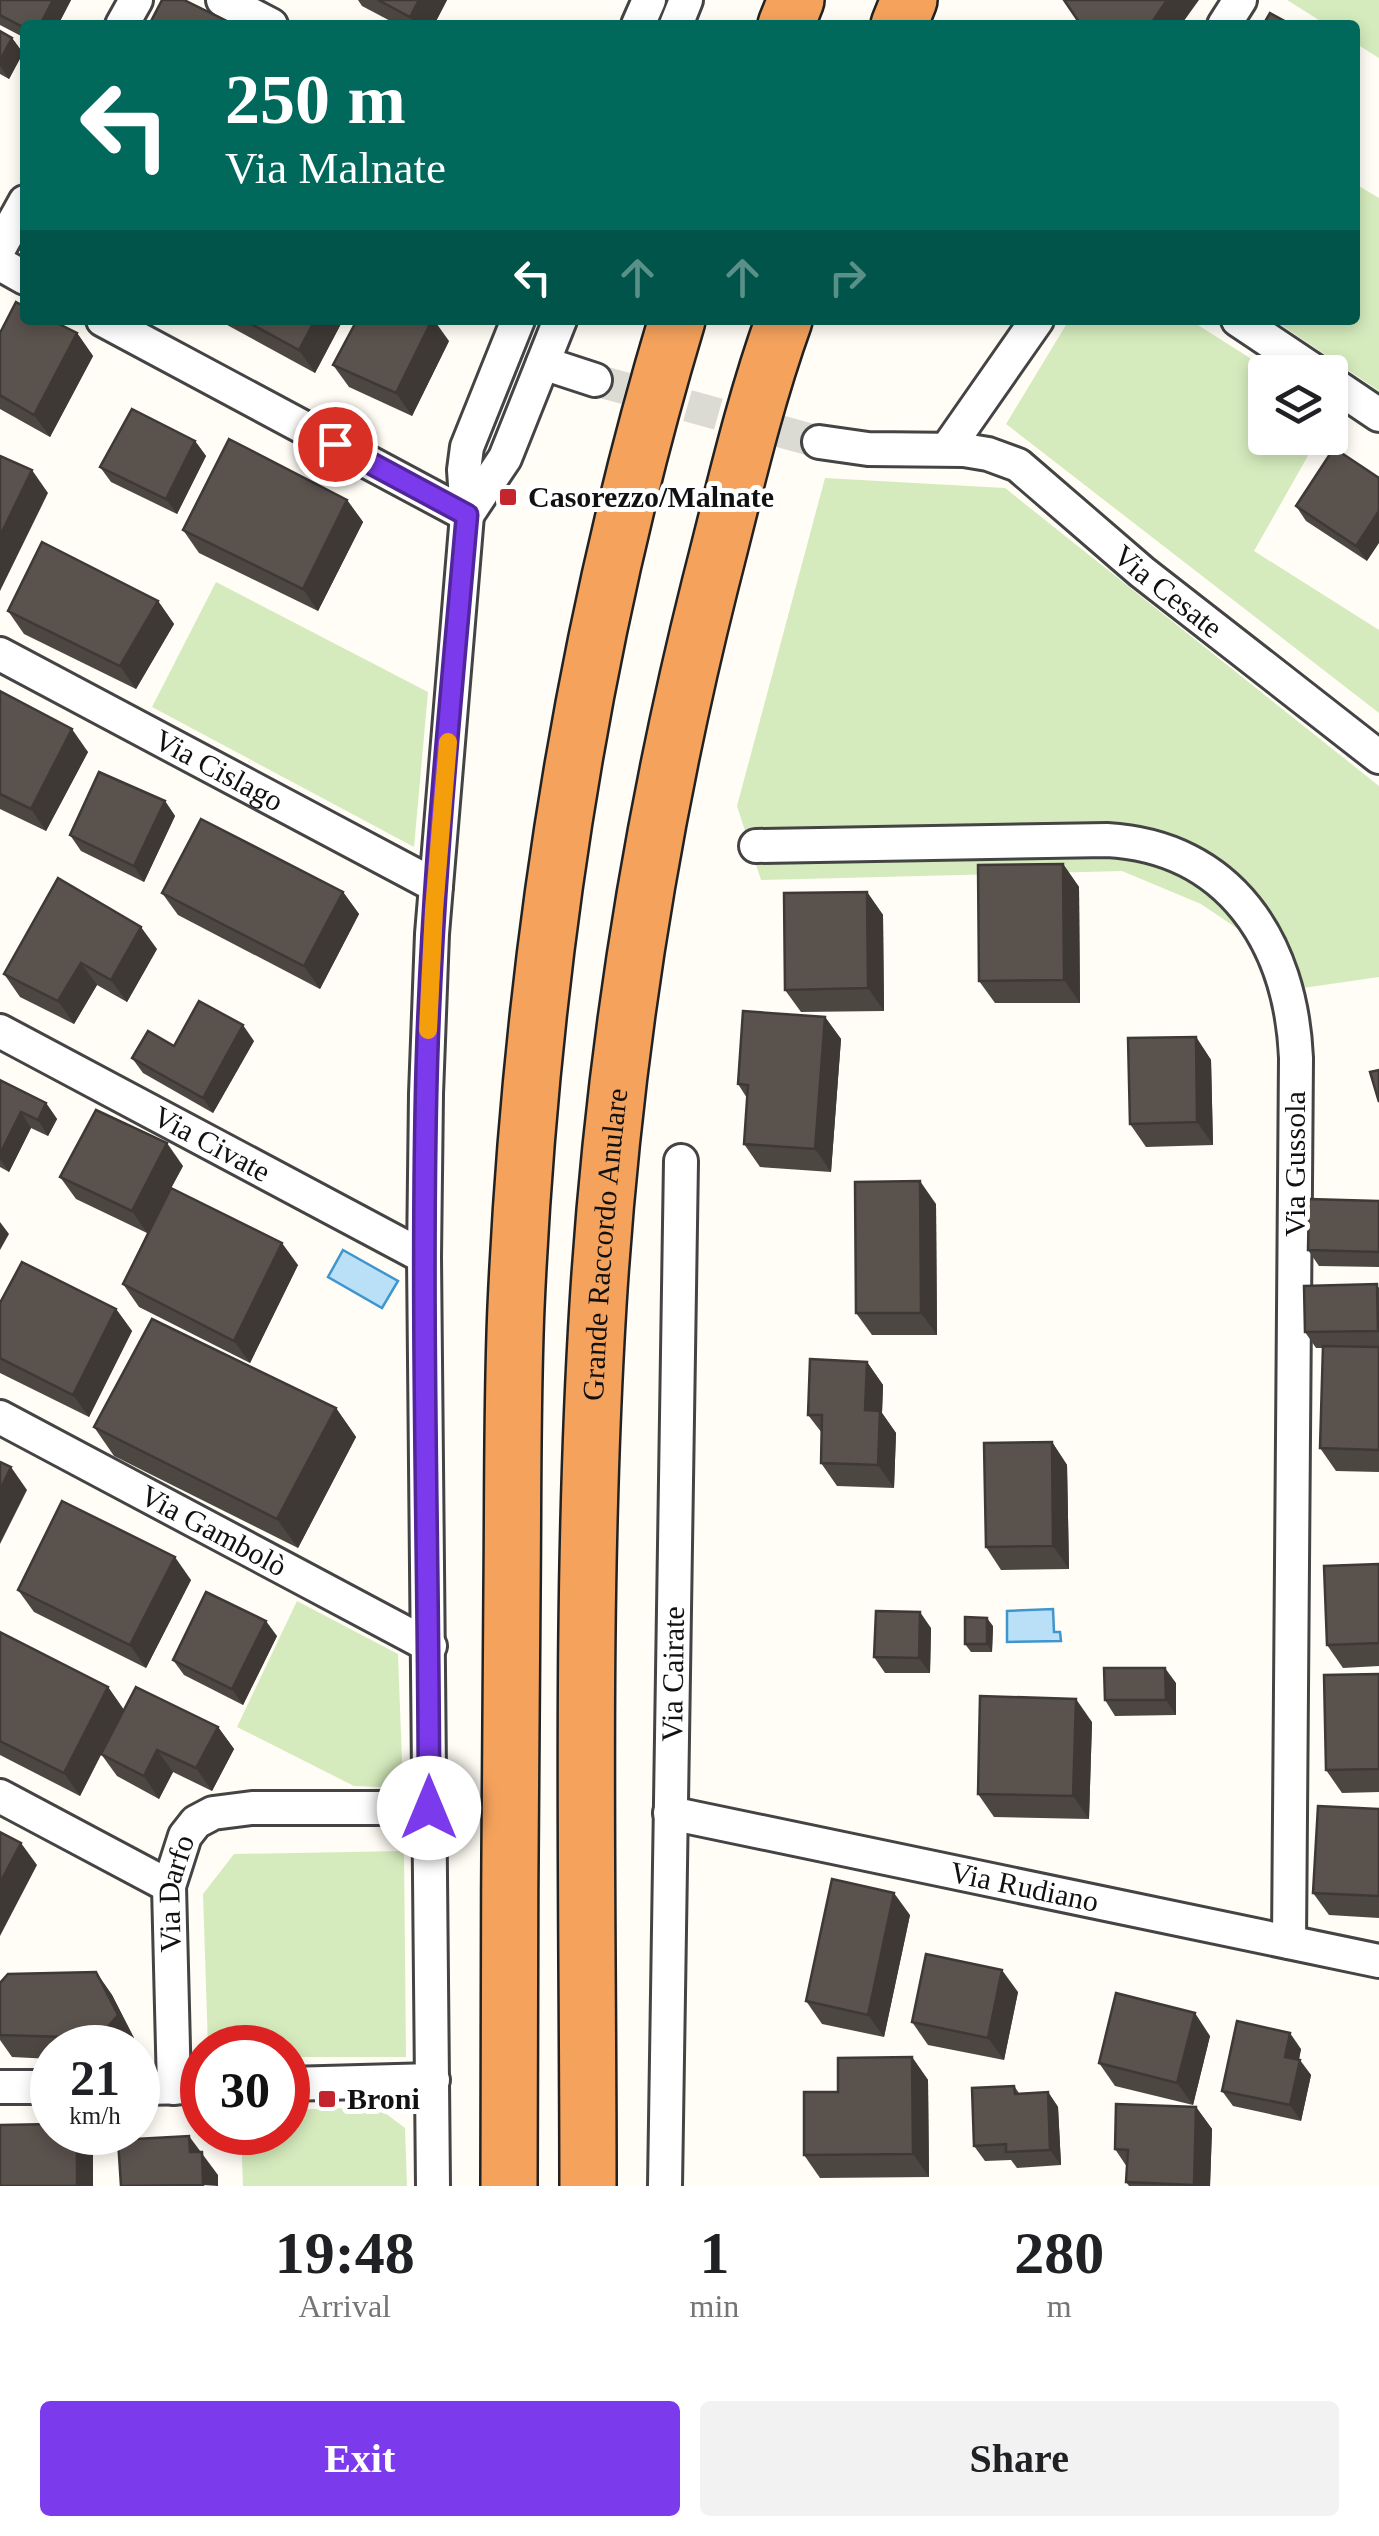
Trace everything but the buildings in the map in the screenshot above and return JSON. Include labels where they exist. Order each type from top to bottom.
[{"type":"highway","points":[[509,2186],[516,1324],[537,1042],[583,701],[648,415],[676,325]]},
{"type":"highway","name":"Grande Raccordo Anulare","points":[[588,2186],[588,1689],[593,1404],[613,1135],[655,834],[679,712],[738,473],[782,325]]},
{"type":"street","points":[[223,0],[261,20]]},
{"type":"street","points":[[0,247],[20,211]]},
{"type":"street","points":[[112,325],[467,515]]},
{"type":"street","points":[[433,2186],[424,1256],[428,1023],[467,515],[464,470],[467,447],[516,325]]},
{"type":"street","points":[[467,515],[504,458],[558,325]]},
{"type":"street","points":[[947,449],[1034,325]]},
{"type":"street","points":[[1246,325],[1290,355]]},
{"type":"street","points":[[543,363],[595,380]]},
{"type":"street","points":[[1348,394],[1379,415]]},
{"type":"street","name":"Via Cesate","points":[[819,442],[868,449],[947,449],[988,454],[1018,465],[1142,572],[1379,758]]},
{"type":"street","name":"Via Cislago","points":[[0,654],[436,886]]},
{"type":"street","name":"Via Gussola","points":[[756,846],[1141,842],[1204,868],[1252,915],[1267,938],[1286,989],[1296,1058],[1288,1942]]},
{"type":"street","name":"Via Civate","points":[[0,1031],[424,1256]]},
{"type":"street","name":"Via Cairate","points":[[665,2186],[681,1161]]},
{"type":"street","name":"Via Gambolò","points":[[0,1417],[430,1646]]},
{"type":"street","points":[[0,1796],[170,1886]]},
{"type":"street","name":"Via Darfo","points":[[182,2025],[170,1886],[185,1836],[196,1822],[213,1813],[252,1808],[429,1808]]},
{"type":"street","name":"Via Rudiano","points":[[670,1813],[1379,1962]]},
{"type":"street","points":[[310,2083],[433,2080]]},
{"type":"street","points":[[0,2087],[30,2087]]},
{"type":"green space","points":[[1287,0],[1379,0],[1379,58],[1360,46],[1360,20],[1319,20]]},
{"type":"green space","points":[[1360,187],[1379,198],[1379,391],[1348,370],[1348,355],[1326,355],[1281,325],[1360,325]]},
{"type":"green space","points":[[1066,325],[1198,325],[1248,357],[1248,455],[1308,455],[1254,551],[1379,630],[1379,713],[1006,424]]},
{"type":"green space","points":[[825,478],[1005,488],[1379,786],[1379,977],[1275,992],[1241,931],[1201,904],[1122,871],[761,880],[737,806]]},
{"type":"green space","points":[[216,582],[428,692],[414,847],[152,707]]},
{"type":"green space","points":[[297,1601],[398,1654],[403,1788],[354,1786],[237,1727]]},
{"type":"green space","points":[[404,1851],[406,2057],[310,2057],[310,2025],[207,2025],[203,1894],[234,1854]]},
{"type":"green space","points":[[377,2107],[405,2128],[407,2186],[243,2186],[242,2155],[310,2155],[310,2109]]},
{"type":"water","points":[[343,1250],[398,1281],[382,1308],[328,1277]]},
{"type":"water","points":[[1053,1609],[1054,1632],[1060,1632],[1061,1641],[1007,1642],[1007,1611]]},
{"type":"tunnel","points":[[595,380],[819,442]]},
{"type":"slow traffic","points":[[428,1030],[448,742]]},
{"type":"place","name":"Casorezzo/Malnate","points":[[508,497]]},
{"type":"place","name":"Broni","points":[[327,2099]]},
{"type":"route","points":[[335,444],[467,515],[434,910],[426,1094],[429,1808]]}]
